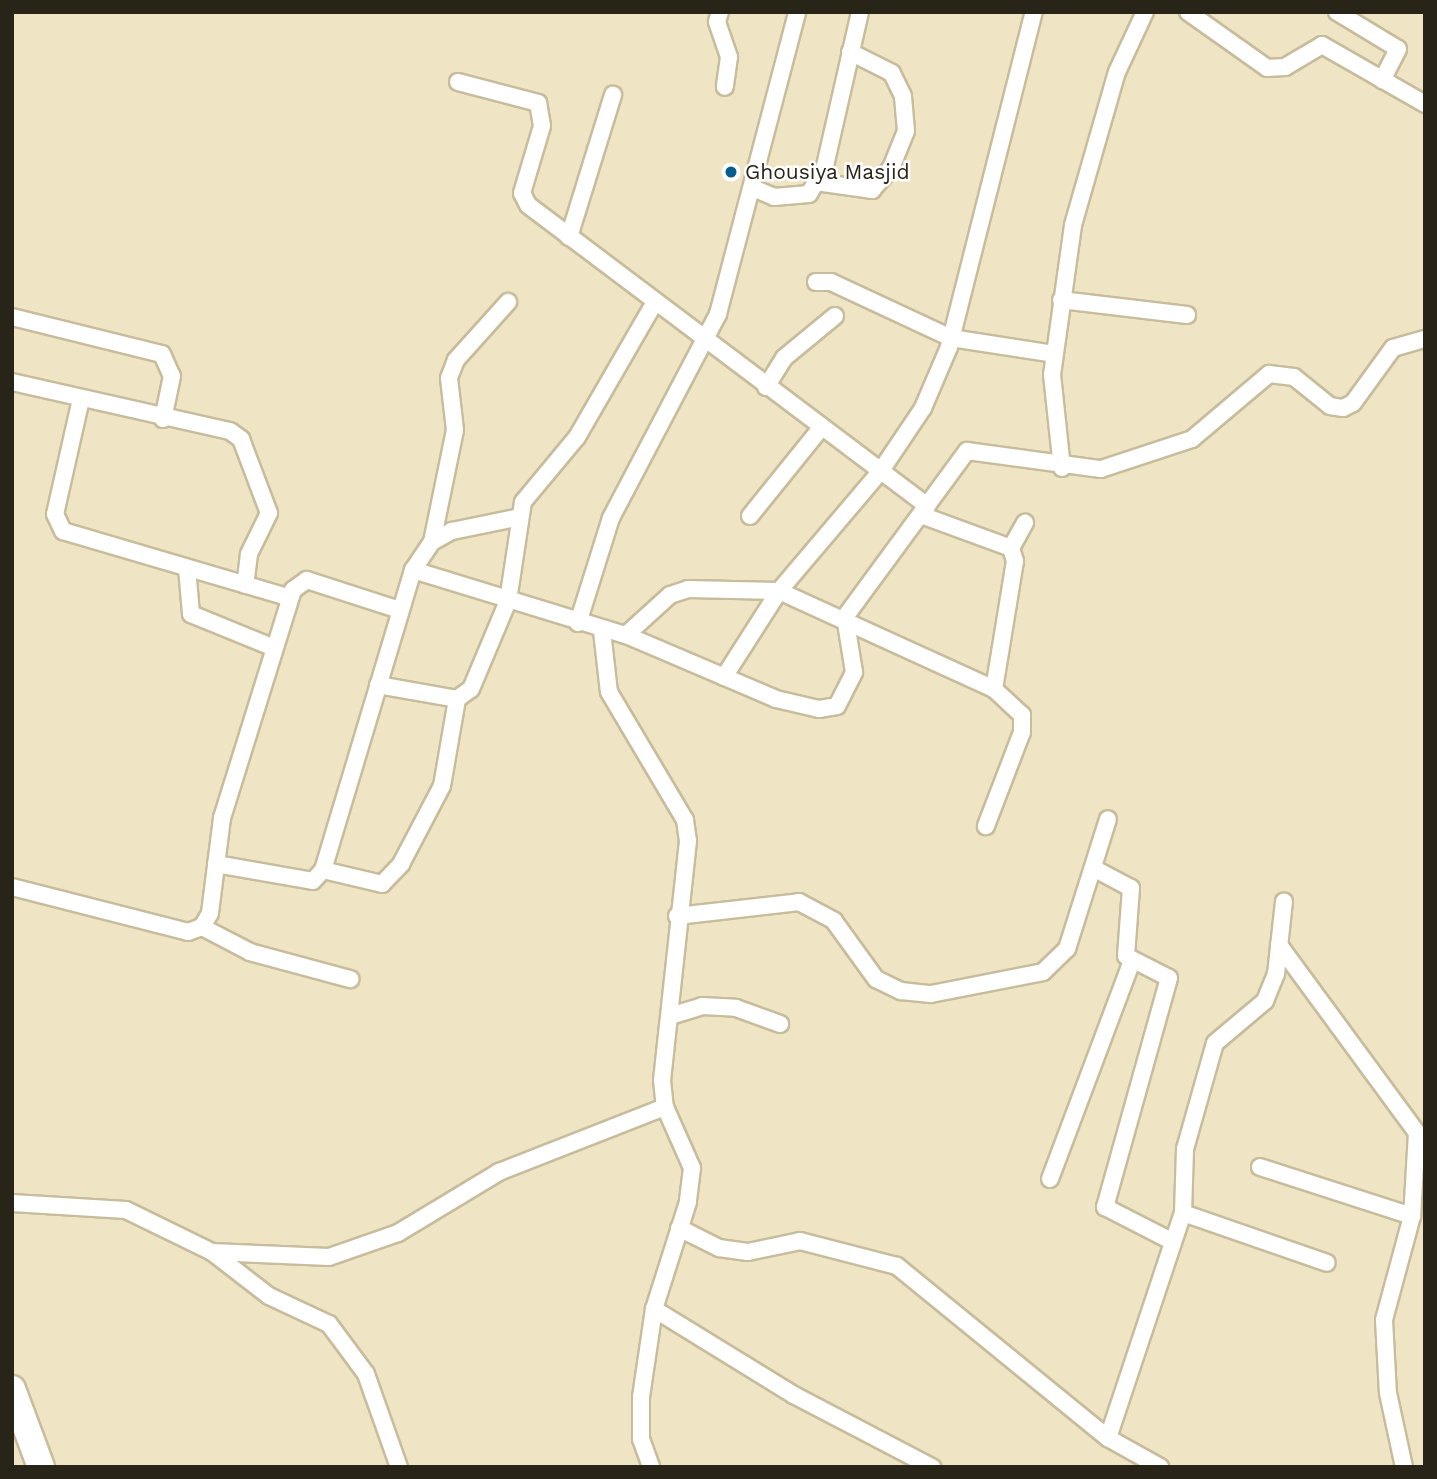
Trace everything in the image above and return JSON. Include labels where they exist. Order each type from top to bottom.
[{"type":"main road","points":[[12,1389],[18,1421],[41,1467]]},
{"type":"street","points":[[720,12],[729,57],[725,87]]},
{"type":"street","points":[[578,623],[611,518],[704,341],[733,270],[797,12]]},
{"type":"street","points":[[753,188],[794,199],[809,194],[816,182],[860,12]]},
{"type":"street","points":[[724,677],[779,591],[880,472],[923,408],[951,338],[1034,12]]},
{"type":"street","points":[[1062,468],[1063,429],[1052,400],[1061,300],[1073,225],[1117,72],[1145,12]]},
{"type":"street","points":[[1188,12],[1267,68],[1285,67],[1315,44],[1425,104]]},
{"type":"street","points":[[1337,12],[1398,49],[1382,80]]},
{"type":"street","points":[[816,182],[872,190],[891,168],[906,131],[903,96],[892,72],[850,52]]},
{"type":"street","points":[[458,82],[538,103],[542,126],[522,193],[528,205],[880,472],[924,510],[1011,548]]},
{"type":"street","points":[[569,237],[612,96]]},
{"type":"street","points":[[816,282],[831,282],[951,338],[1055,354]]},
{"type":"street","points":[[1061,300],[1187,315]]},
{"type":"street","points":[[216,864],[301,881],[313,881],[323,870],[413,570],[432,542],[453,446],[449,378],[456,360],[508,302]]},
{"type":"street","points":[[323,870],[382,884],[401,864],[442,786],[457,699],[471,689],[508,601],[516,518],[577,437],[655,302]]},
{"type":"street","points":[[766,387],[784,358],[835,316]]},
{"type":"street","points":[[12,317],[162,354],[172,376],[163,419]]},
{"type":"street","points":[[413,570],[601,631],[626,635],[776,699],[819,709],[837,706],[854,672],[845,617],[967,451],[1062,468],[1101,469],[1181,444],[1269,374],[1294,377],[1330,406],[1343,408],[1353,403],[1393,348],[1425,339]]},
{"type":"street","points":[[12,382],[163,419],[230,431],[241,439],[269,513],[249,554],[244,585]]},
{"type":"street","points":[[81,399],[55,524],[187,568],[290,598]]},
{"type":"street","points":[[750,516],[821,428]]},
{"type":"street","points":[[432,542],[452,531],[516,518]]},
{"type":"street","points":[[994,689],[1015,561],[1011,548],[1025,523]]},
{"type":"street","points":[[187,568],[191,614],[272,647]]},
{"type":"street","points":[[202,927],[216,864],[222,818],[272,647],[290,598],[307,580],[400,610]]},
{"type":"street","points":[[626,635],[670,595],[688,589],[779,591],[845,617],[994,689],[1022,715],[1022,732],[986,826]]},
{"type":"street","points":[[601,631],[609,692],[685,820],[686,863],[677,916],[670,1016],[663,1057],[665,1107],[692,1168],[679,1228],[654,1309],[641,1397],[641,1439],[651,1467]]},
{"type":"street","points":[[378,685],[457,699]]},
{"type":"street","points":[[677,916],[799,902],[834,921],[876,979],[931,994],[1043,972],[1059,963],[1108,819]]},
{"type":"street","points":[[1093,868],[1131,888],[1125,947],[1132,961],[1169,978],[1169,995],[1105,1207],[1173,1242]]},
{"type":"street","points":[[12,887],[187,932],[202,927],[250,952],[350,979]]},
{"type":"street","points":[[1108,1438],[1183,1213],[1185,1149],[1215,1043],[1265,1000],[1279,944],[1284,901]]},
{"type":"street","points":[[1279,944],[1407,1113],[1422,1158],[1412,1216],[1384,1321],[1388,1393],[1404,1467]]},
{"type":"street","points":[[1050,1179],[1132,961]]},
{"type":"street","points":[[670,1016],[702,1006],[736,1008],[779,1024]]},
{"type":"street","points":[[212,1252],[329,1257],[398,1233],[499,1172],[665,1107]]},
{"type":"street","points":[[1260,1167],[1412,1216]]},
{"type":"street","points":[[12,1203],[126,1210],[212,1252],[348,1342],[399,1467]]},
{"type":"street","points":[[1183,1213],[1327,1263]]},
{"type":"street","points":[[679,1228],[719,1248],[748,1252],[800,1241],[897,1266],[1108,1438],[1130,1460],[1160,1467]]},
{"type":"street","points":[[654,1309],[794,1395],[932,1467]]},
{"type":"place","name":"Ghousiya Masjid","points":[[731,172]]}]
